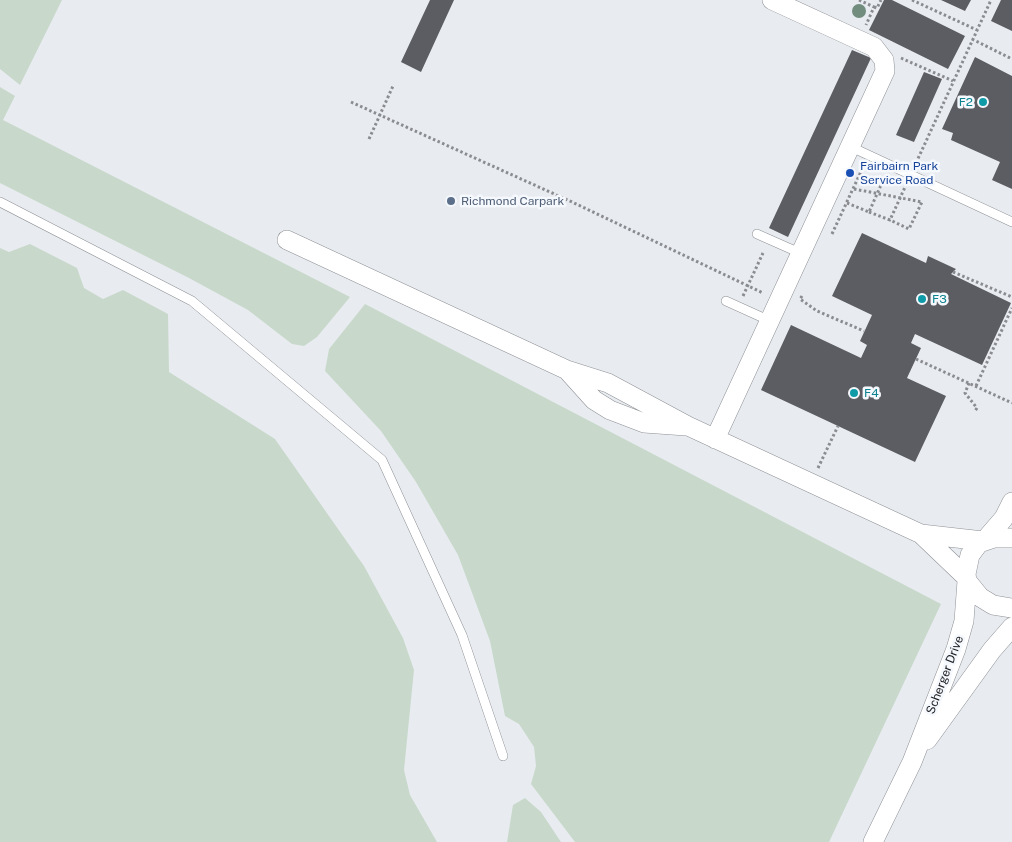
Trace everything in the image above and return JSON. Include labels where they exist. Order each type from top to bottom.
[{"type":"street","points":[[715,439],[768,320],[884,73],[884,60],[873,47],[772,0]]},
{"type":"street","points":[[288,240],[567,370],[608,383],[638,397],[688,426],[921,534],[984,540],[1012,538]]},
{"type":"street","name":"Scherger Drive","points":[[873,842],[912,762],[962,629],[970,555],[1004,518],[1012,502]]},
{"type":"street","points":[[921,534],[967,579],[976,594],[999,608],[1012,608]]},
{"type":"street","name":"Scherger Drive","points":[[912,762],[983,663],[1012,627]]},
{"type":"lane","points":[[849,146],[1012,222]]},
{"type":"lane","points":[[0,202],[192,301],[382,460],[462,635],[503,756]]},
{"type":"lane","points":[[757,234],[800,253]]},
{"type":"lane","points":[[726,301],[768,320]]},
{"type":"path","points":[[859,0],[877,8],[881,0]]},
{"type":"path","points":[[869,5],[871,0]]},
{"type":"path","points":[[912,0],[977,30]]},
{"type":"path","points":[[890,220],[991,0]]},
{"type":"path","points":[[866,25],[874,7]]},
{"type":"path","points":[[972,40],[1012,58]]},
{"type":"path","points":[[873,47],[953,81]]},
{"type":"path","points":[[369,139],[393,86]]},
{"type":"path","points":[[351,102],[572,202],[796,308],[805,290]]},
{"type":"path","points":[[830,238],[869,156]]},
{"type":"path","points":[[868,212],[889,166]]},
{"type":"path","points":[[847,203],[910,229],[922,202],[854,189]]},
{"type":"path","points":[[738,306],[763,253]]},
{"type":"path","points":[[953,272],[1012,298]]},
{"type":"path","points":[[800,299],[817,311],[864,331]]},
{"type":"path","points":[[976,386],[1012,308]]},
{"type":"path","points":[[916,359],[1012,403]]},
{"type":"path","points":[[969,383],[965,393],[977,408],[975,411]]},
{"type":"path","points":[[810,483],[838,426]]},
{"type":"green space","points":[[0,0],[62,0],[20,85],[0,69]]},
{"type":"green space","points":[[0,87],[15,96],[3,120],[350,297],[317,337],[304,346],[292,344],[248,310],[189,278],[0,183]]},
{"type":"green space","points":[[30,244],[77,268],[84,288],[103,299],[123,290],[168,314],[169,372],[275,439],[364,566],[403,638],[414,670],[404,770],[410,795],[437,842],[0,842],[0,248],[9,252]]},
{"type":"green space","points":[[365,304],[941,604],[829,842],[575,842],[531,784],[536,766],[534,747],[519,724],[505,716],[490,641],[458,555],[416,482],[381,431],[325,371],[329,349]]},
{"type":"green space","points":[[525,798],[541,812],[561,842],[507,842],[513,805]]},
{"type":"building","points":[[430,0],[454,0],[421,72],[401,62]]},
{"type":"building","points":[[884,0],[892,0],[965,36],[948,69],[869,30]]},
{"type":"building","points":[[941,0],[971,0],[965,11]]},
{"type":"building","points":[[1001,0],[1012,0],[1012,31],[991,21]]},
{"type":"building","points":[[852,50],[871,58],[788,237],[769,228]]},
{"type":"building","name":"F2","points":[[975,57],[1012,76],[1012,189],[992,180],[1000,162],[951,140],[953,133],[942,129]]},
{"type":"building","points":[[924,72],[942,79],[914,142],[896,135]]},
{"type":"building","points":[[862,233],[926,263],[928,256],[956,269],[951,274],[1011,303],[982,365],[915,334],[911,343],[921,348],[907,378],[946,396],[915,462],[761,390],[791,325],[861,358],[867,345],[860,341],[872,315],[832,296]]},
{"type":"place","name":"F2","points":[[983,102]]},
{"type":"place","name":"Fairbairn Park Service Road","points":[[850,173]]},
{"type":"place","name":"Richmond Carpark","points":[[451,201]]},
{"type":"place","name":"F3","points":[[922,299]]},
{"type":"place","name":"F4","points":[[854,393]]}]
